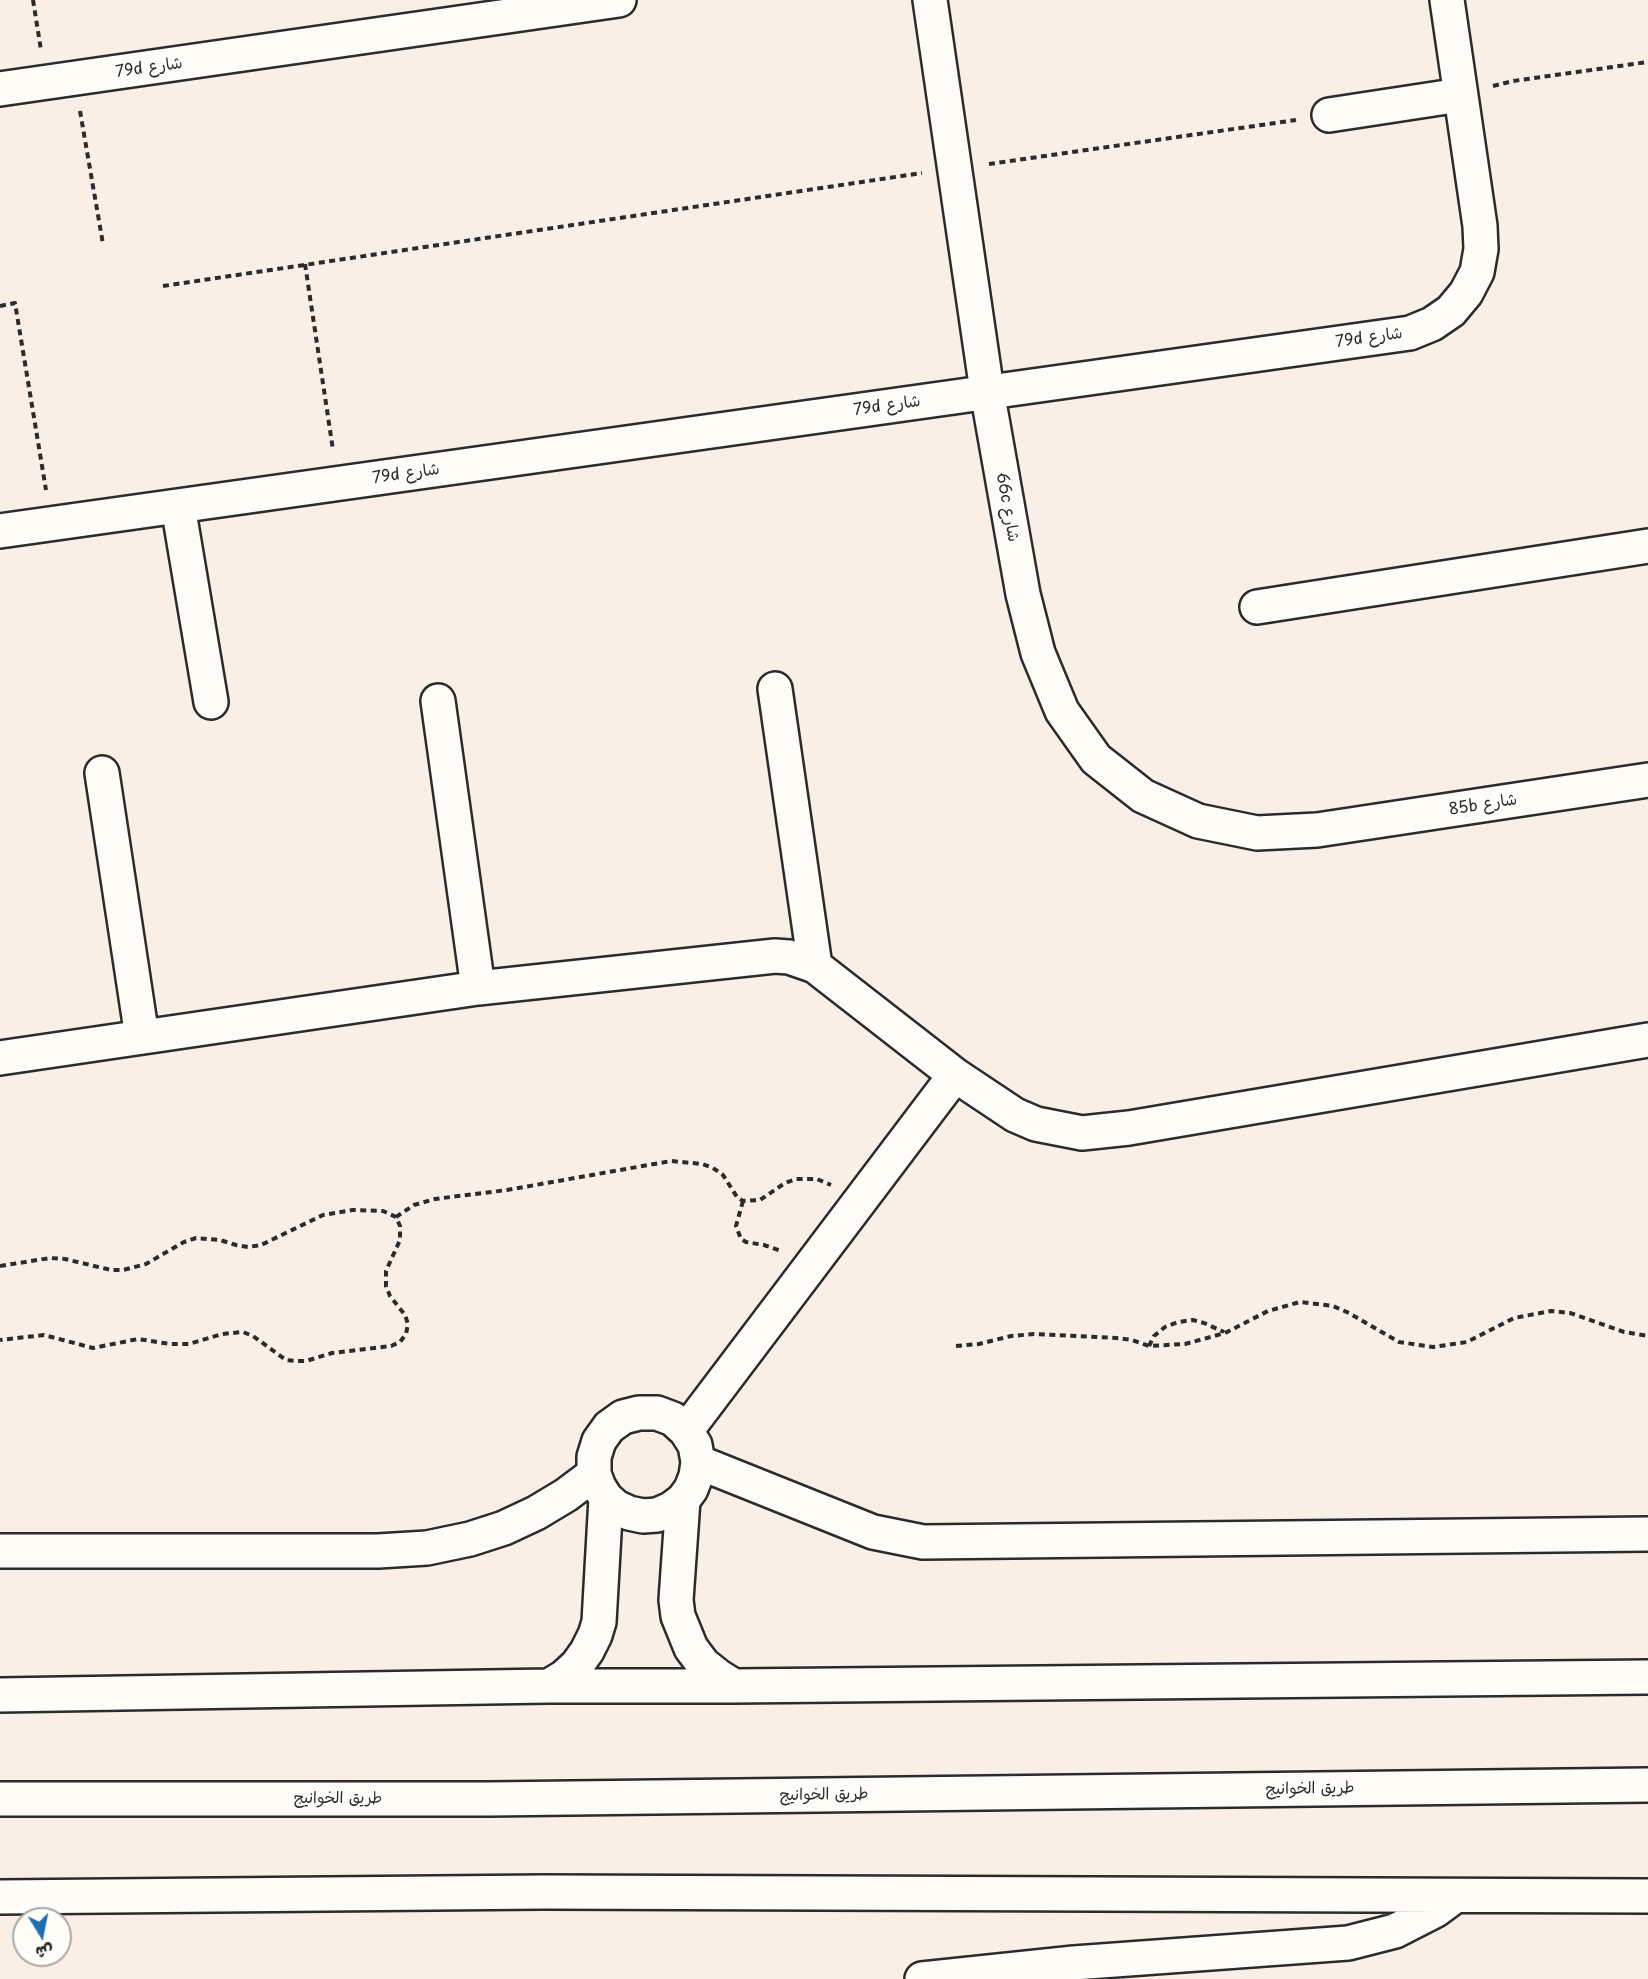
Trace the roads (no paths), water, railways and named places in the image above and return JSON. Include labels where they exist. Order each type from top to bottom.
[{"type":"main road","name":"79d شارع","points":[[0,89],[619,0]]},
{"type":"main road","name":"66c شارع","points":[[930,0],[987,392],[1012,540],[1038,653],[1062,711],[1096,759],[1143,796],[1198,821],[1257,833],[1317,830]]},
{"type":"main road","name":"79d شارع","points":[[0,531],[1410,333],[1432,324],[1451,311],[1466,293],[1477,272],[1481,249],[1480,226],[1447,0]]},
{"type":"main road","points":[[1329,115],[1460,95]]},
{"type":"main road","points":[[178,506],[211,702]]},
{"type":"main road","points":[[1257,607],[1648,546]]},
{"type":"main road","points":[[775,689],[815,966]]},
{"type":"main road","points":[[438,701],[478,988]]},
{"type":"main road","points":[[102,773],[142,1038]]},
{"type":"main road","name":"85b شارع","points":[[1317,830],[1648,780]]},
{"type":"main road","points":[[0,1058],[478,988],[761,956],[789,957],[815,966],[996,1104],[1036,1124],[1059,1130],[1094,1132],[1129,1128],[1648,1040]]},
{"type":"main road","points":[[686,1431],[955,1075]]},
{"type":"main road","points":[[549,1686],[564,1677],[587,1651],[595,1635],[601,1608],[600,1486],[594,1457],[599,1441],[609,1427],[623,1417],[639,1413],[657,1413],[673,1419],[686,1431],[695,1445],[698,1462],[692,1489],[670,1507],[643,1516],[629,1513],[616,1507],[600,1486]]},
{"type":"main road","points":[[698,1462],[873,1532],[923,1542],[1648,1534]]},
{"type":"main road","points":[[0,1551],[378,1551],[427,1548],[470,1539],[504,1528],[536,1514],[566,1496],[600,1486]]},
{"type":"main road","points":[[670,1507],[661,1567],[664,1579],[676,1600],[683,1631],[691,1648],[703,1664],[734,1686]]},
{"type":"main road","points":[[0,1695],[549,1686],[1648,1677]]},
{"type":"main road","name":"طريق الخوانيج","points":[[0,1799],[525,1798],[1648,1785]]},
{"type":"main road","points":[[0,1897],[544,1892],[1648,1896]]},
{"type":"main road","points":[[922,1979],[1074,1963],[1348,1942],[1395,1931],[1436,1910],[1455,1896]]}]
